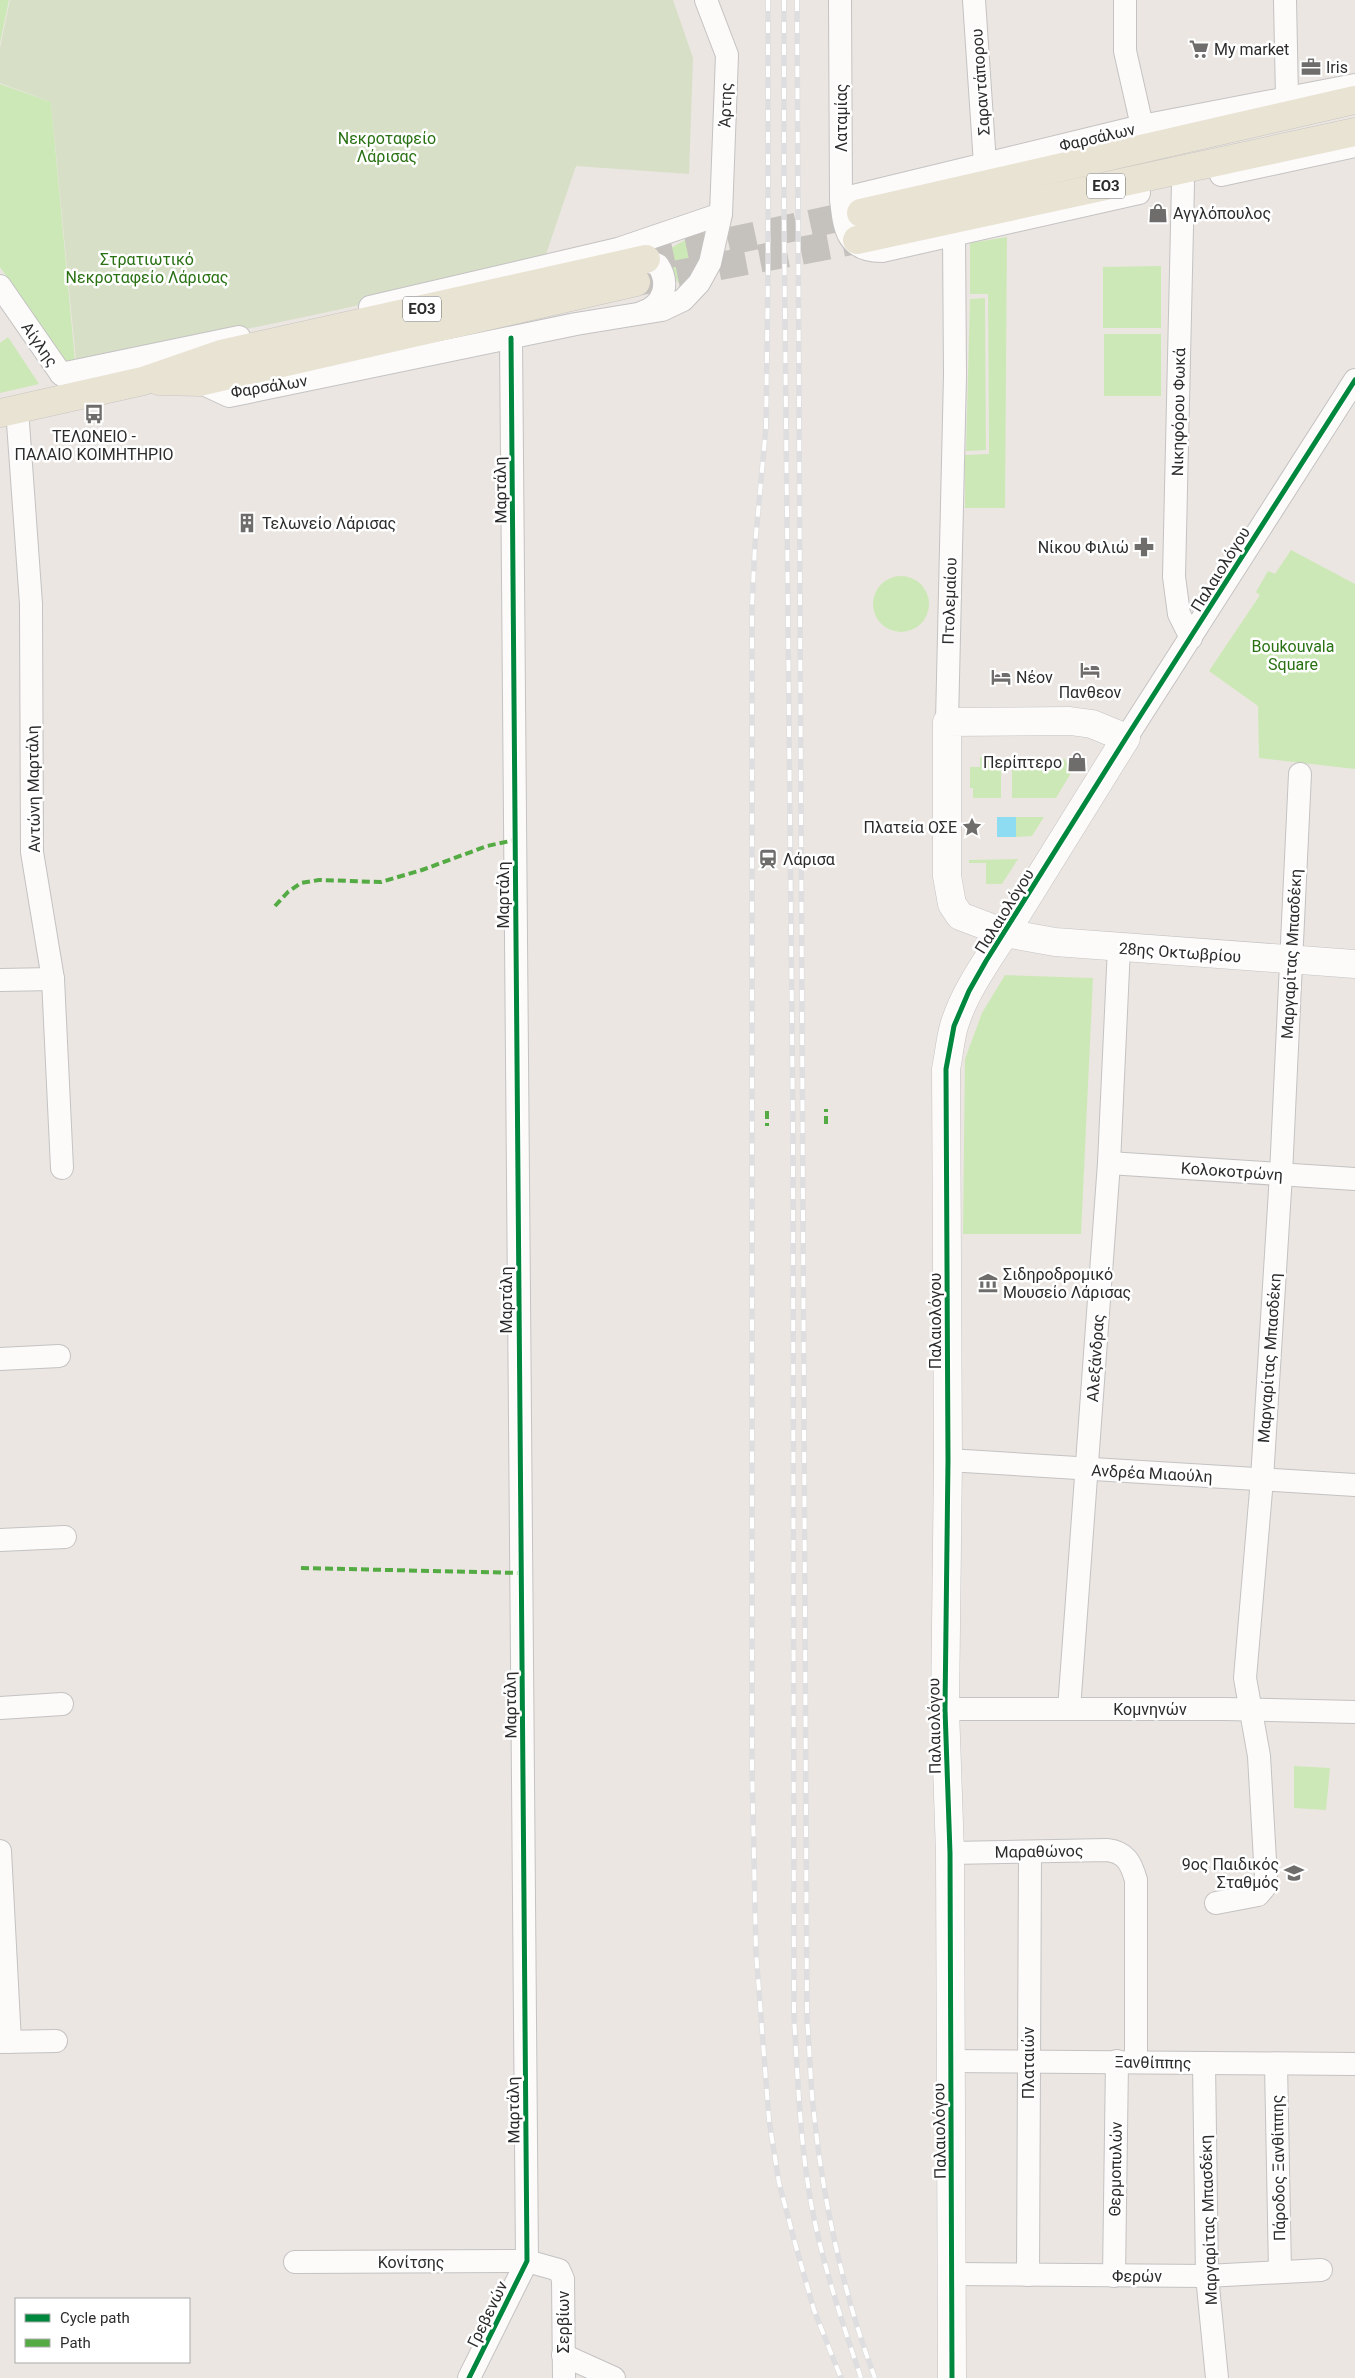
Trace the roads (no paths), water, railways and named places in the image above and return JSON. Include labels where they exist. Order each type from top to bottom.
[{"type":"main road","name":"Φαρσάλων","points":[[852,222],[1355,100]]},
{"type":"main road","name":"ΕΟ3","points":[[852,222],[1355,132]]},
{"type":"main road","name":"Φαρσάλων","points":[[199,371],[641,271]]},
{"type":"main road","name":"ΕΟ3","points":[[8,411],[143,381],[199,371]]},
{"type":"street","name":"Άρτης","points":[[706,0],[727,55],[721,214]]},
{"type":"street","name":"Λαταμίας","points":[[840,0],[852,222]]},
{"type":"street","name":"Σαραντάπορου","points":[[974,0],[985,164]]},
{"type":"street","points":[[1125,0],[1125,51],[1142,126]]},
{"type":"street","points":[[1285,0],[1287,98]]},
{"type":"street","name":"Φαρσάλων","points":[[852,222],[985,164],[1142,126],[1355,85]]},
{"type":"street","points":[[852,222],[863,248],[882,251],[1355,146]]},
{"type":"street","name":"Νικηφόρου Φωκά","points":[[1183,183],[1174,577],[1179,614],[1190,638]]},
{"type":"street","points":[[61,374],[234,338],[618,249],[721,214]]},
{"type":"street","name":"Φαρσάλων","points":[[199,371],[229,396],[511,338],[642,312],[662,310],[678,304],[695,288],[710,263],[721,214]]},
{"type":"street","name":"Πτολεμαίου","points":[[954,234],[955,375],[946,855],[950,898],[960,916],[1005,934]]},
{"type":"street","points":[[618,249],[651,261],[658,265],[662,273],[664,291],[661,298],[655,307],[642,312]]},
{"type":"street","name":"Αίγλης","points":[[0,286],[61,374],[88,393]]},
{"type":"street","name":"Μαρτάλη","points":[[511,338],[527,2261]]},
{"type":"street","name":"Παλαιολόγου","points":[[952,2378],[950,1853],[945,1708],[948,1460],[946,1069],[954,1026],[969,991],[1126,738],[1355,380]]},
{"type":"street","name":"Αντώνη Μαρτάλη","points":[[8,411],[31,604],[32,852],[53,979],[62,1168]]},
{"type":"street","points":[[947,722],[1070,721],[1096,725],[1126,738]]},
{"type":"street","name":"Μαργαρίτας Μπασδέκη","points":[[1216,1903],[1258,1895],[1264,1888],[1266,1878],[1259,1756],[1250,1710],[1246,1672],[1262,1479],[1282,1174],[1290,959],[1300,774]]},
{"type":"street","name":"28ης Οκτωβρίου","points":[[1005,934],[1055,942],[1355,964]]},
{"type":"street","name":"Αλεξάνδρας","points":[[1069,1709],[1109,1163],[1119,947]]},
{"type":"street","points":[[0,980],[53,979]]},
{"type":"street","name":"Κολοκοτρώνη","points":[[1109,1163],[1355,1179]]},
{"type":"street","points":[[0,1359],[59,1356]]},
{"type":"street","name":"Ανδρέα Μιαούλη","points":[[948,1460],[1355,1485]]},
{"type":"street","points":[[0,1540],[65,1536]]},
{"type":"street","points":[[0,1708],[62,1704]]},
{"type":"street","name":"Κομνηνών","points":[[945,1708],[1355,1712]]},
{"type":"street","points":[[0,1850],[5,2042],[56,2041]]},
{"type":"street","name":"Μαραθώνος","points":[[950,1853],[1107,1850],[1120,1853],[1126,1858]]},
{"type":"street","name":"Πλαταιών","points":[[1028,2275],[1030,1852]]},
{"type":"street","name":"Θερμοπυλών","points":[[1114,2276],[1136,1880],[1131,1864],[1126,1858]]},
{"type":"street","name":"Ξανθίππης","points":[[950,2061],[1028,2060],[1355,2064]]},
{"type":"street","name":"Μαργαρίτας Μπασδέκη","points":[[1204,2062],[1207,2276],[1217,2378]]},
{"type":"street","name":"Πάροδος Ξανθίππης","points":[[1276,2064],[1280,2272]]},
{"type":"street","name":"Κονίτσης","points":[[295,2262],[527,2261]]},
{"type":"street","name":"Σερβίων","points":[[527,2261],[559,2270],[563,2279],[564,2378]]},
{"type":"street","name":"Γρεβενών","points":[[469,2378],[527,2261]]},
{"type":"street","name":"Φερών","points":[[953,2274],[1207,2276],[1321,2270]]},
{"type":"street","points":[[563,2355],[614,2378]]},
{"type":"water","points":[[997,817],[1016,817],[1016,837],[997,837]]},
{"type":"tunnel","points":[[646,259],[861,213]]},
{"type":"tunnel","points":[[636,282],[857,240]]},
{"type":"railway","points":[[768,0],[766,427],[755,545],[752,606],[752,1765],[756,1952],[769,2120],[779,2183],[814,2310],[841,2378]]},
{"type":"railway","points":[[784,0],[784,215],[793,1128],[794,2018],[802,2134],[811,2203],[827,2270],[861,2378]]},
{"type":"railway","points":[[797,0],[807,2019],[818,2147],[829,2214],[844,2282],[875,2378]]},
{"type":"place","name":"My market","points":[[1199,49]]},
{"type":"place","name":"Iris","points":[[1311,67]]},
{"type":"place","name":"Αγγλόπουλος","points":[[1158,213]]},
{"type":"place","name":"ΤΕΛΩΝΕΙΟ - ΠΑΛΑΙΟ ΚΟΙΜΗΤΗΡΙΟ","points":[[94,414]]},
{"type":"place","name":"Τελωνείο Λάρισας","points":[[247,523]]},
{"type":"place","name":"Νίκου Φιλιώ","points":[[1144,547]]},
{"type":"place","name":"Πανθεον","points":[[1090,670]]},
{"type":"place","name":"Νέον","points":[[1001,677]]},
{"type":"place","name":"Περίπτερο","points":[[1077,762]]},
{"type":"place","name":"Πλατεία ΟΣΕ","points":[[972,827]]},
{"type":"place","name":"Λάρισα","points":[[768,859]]},
{"type":"place","name":"Σιδηροδρομικό Μουσείο Λάρισας","points":[[988,1283]]},
{"type":"place","name":"9ος Παιδικός Σταθμός","points":[[1294,1873]]},
{"type":"park label","name":"Νεκροταφείο Λάρισας","points":[[387,147]]},
{"type":"park label","name":"Στρατιωτικό Νεκροταφείο Λάρισας","points":[[147,268]]},
{"type":"park label","name":"Boukouvala Square","points":[[1293,655]]}]
